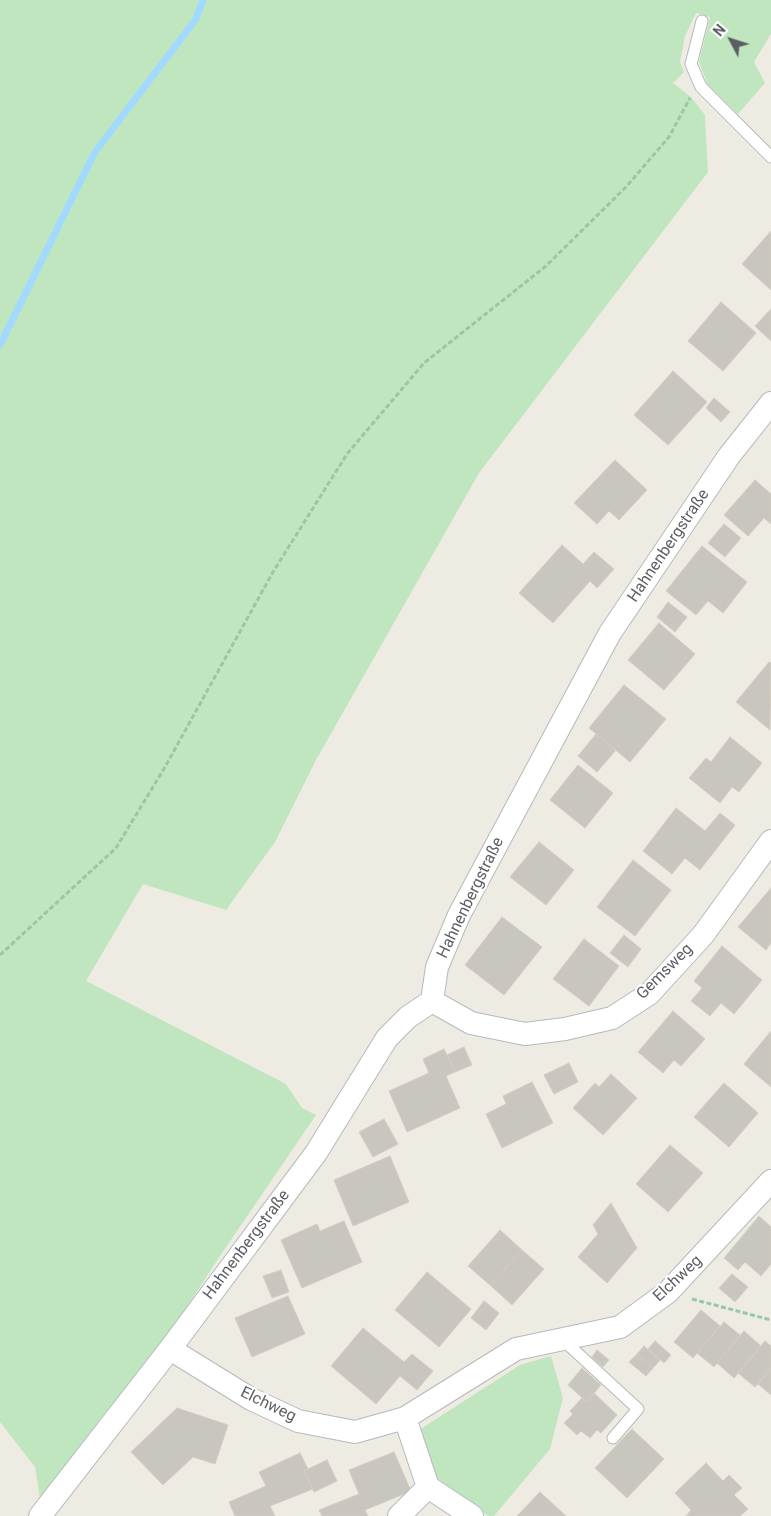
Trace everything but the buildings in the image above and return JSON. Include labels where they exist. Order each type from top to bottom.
[{"type":"street","name":"Hahnenbergstraße","points":[[40,1516],[170,1349],[316,1153],[387,1038],[408,1018],[432,1001],[437,967],[459,916],[610,633],[729,456],[771,403]]},
{"type":"street","name":"Gemsweg","points":[[432,1001],[471,1023],[525,1034],[565,1029],[612,1018],[649,994],[702,935],[771,841]]},
{"type":"street","name":"Elchweg","points":[[170,1349],[251,1399],[298,1421],[355,1432],[405,1418],[516,1349],[620,1327],[668,1292],[771,1181]]},
{"type":"street","points":[[405,1418],[428,1487],[472,1516]]},
{"type":"street","points":[[399,1516],[428,1487]]},
{"type":"lane","points":[[702,21],[691,64],[701,87],[771,157]]},
{"type":"lane","points":[[562,1339],[638,1409],[613,1438]]},
{"type":"path","points":[[0,955],[116,848],[165,767],[273,572],[348,454],[424,363],[546,266],[626,187],[670,137],[691,97],[701,87]]},
{"type":"path","points":[[668,1292],[771,1320]]},
{"type":"green space","points":[[0,0],[771,0],[771,34],[754,62],[765,83],[738,114],[708,85],[699,62],[710,17],[696,13],[685,36],[680,62],[684,72],[673,83],[691,97],[705,115],[708,172],[479,473],[316,760],[275,842],[226,910],[143,884],[86,981],[286,1084],[302,1108],[316,1115],[164,1342],[100,1419],[41,1505],[35,1467],[0,1422]]},
{"type":"green space","points":[[551,1356],[563,1398],[550,1449],[494,1516],[488,1516],[437,1478],[419,1430],[520,1365]]},
{"type":"waterway","points":[[0,345],[95,152],[196,19],[203,0]]}]
